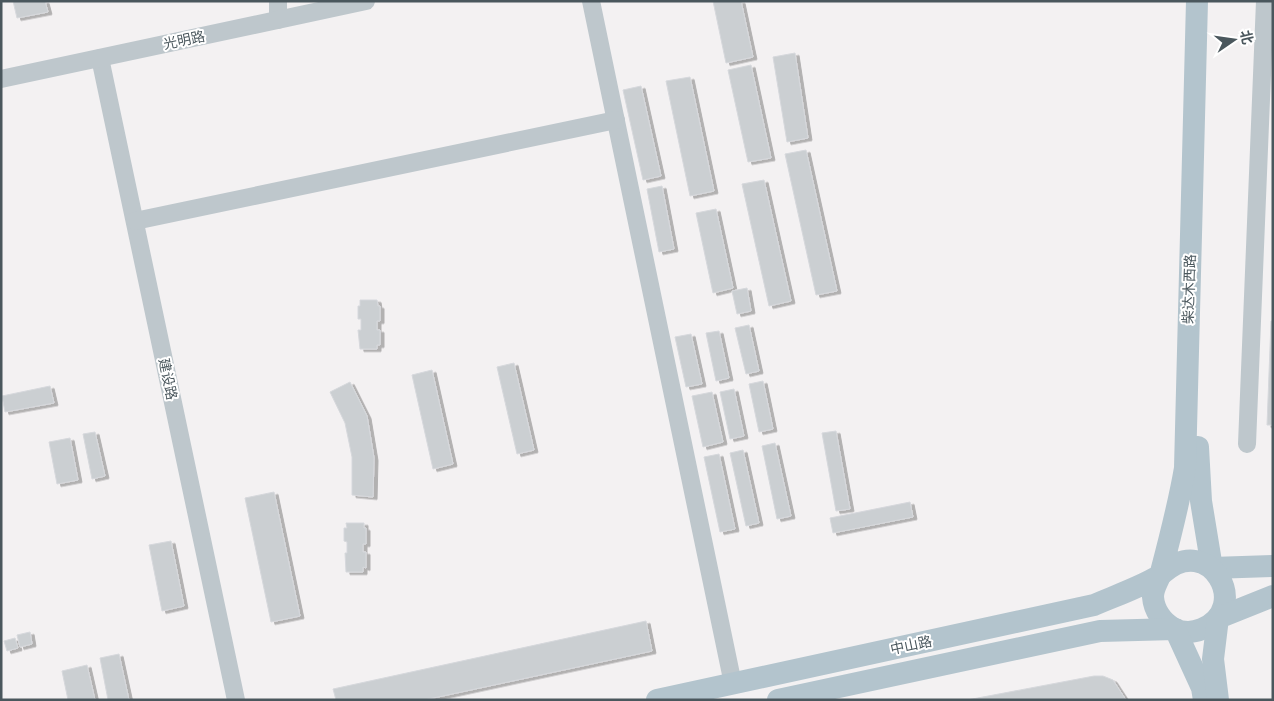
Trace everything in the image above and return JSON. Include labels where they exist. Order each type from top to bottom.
[{"type":"main road","name":"柴达木西路","points":[[1160,575],[1184,468],[1197,1]]},
{"type":"main road","name":"柴达木西路","points":[[1211,1],[1198,466],[1212,568]]},
{"type":"main road","points":[[1273,566],[1212,568],[1197,561],[1182,561],[1170,566],[1160,575],[1154,589],[1154,604],[1164,622],[1176,629],[1197,631],[1209,626],[1218,618],[1273,596]]},
{"type":"main road","points":[[1212,568],[1224,588],[1223,608],[1218,618],[1213,660],[1218,700]]},
{"type":"main road","name":"中山路","points":[[657,700],[1094,606],[1160,575]]},
{"type":"main road","points":[[1176,629],[1202,688],[1204,700]]},
{"type":"main road","name":"中山路","points":[[778,700],[1100,630],[1176,629]]},
{"type":"street","points":[[278,1],[278,20]]},
{"type":"street","name":"光明路","points":[[1,79],[366,1]]},
{"type":"street","points":[[591,1],[733,684]]},
{"type":"street","points":[[1247,444],[1265,1]]},
{"type":"street","name":"建设路","points":[[100,58],[236,700]]},
{"type":"street","points":[[135,221],[616,120]]},
{"type":"building","points":[[13,1],[45,1],[48,12],[17,18]]},
{"type":"building","points":[[713,1],[741,1],[753,57],[726,63]]},
{"type":"building","points":[[795,53],[808,138],[787,142],[773,57]]},
{"type":"building","points":[[751,65],[771,158],[748,162],[728,70]]},
{"type":"building","points":[[690,77],[714,191],[690,196],[666,81]]},
{"type":"building","points":[[641,86],[661,176],[643,180],[623,90]]},
{"type":"building","points":[[806,150],[837,291],[816,295],[785,154]]},
{"type":"building","points":[[764,180],[791,301],[769,306],[742,184]]},
{"type":"building","points":[[662,186],[674,249],[659,252],[647,189]]},
{"type":"building","points":[[716,209],[733,288],[713,293],[696,213]]},
{"type":"building","points":[[747,288],[751,311],[737,314],[732,291]]},
{"type":"building","points":[[360,300],[377,300],[378,306],[380,306],[380,321],[377,321],[377,330],[380,330],[380,345],[377,345],[377,349],[360,349],[358,330],[361,330],[361,319],[358,319],[358,306],[360,306]]},
{"type":"building","points":[[1271,321],[1273,321],[1273,425],[1267,425]]},
{"type":"building","points":[[749,325],[759,371],[746,374],[735,328]]},
{"type":"building","points":[[719,331],[729,378],[716,381],[706,333]]},
{"type":"building","points":[[691,334],[702,384],[686,387],[675,337]]},
{"type":"building","points":[[514,363],[534,450],[517,454],[497,367]]},
{"type":"building","points":[[432,370],[453,464],[433,469],[412,375]]},
{"type":"building","points":[[763,381],[773,429],[759,432],[749,384]]},
{"type":"building","points":[[350,382],[367,416],[374,458],[373,497],[352,495],[352,457],[345,423],[330,392]]},
{"type":"building","points":[[50,386],[54,403],[5,412],[2,396]]},
{"type":"building","points":[[734,389],[744,436],[730,439],[720,392]]},
{"type":"building","points":[[712,392],[723,442],[703,447],[692,396]]},
{"type":"building","points":[[836,431],[850,509],[836,511],[822,433]]},
{"type":"building","points":[[95,432],[105,476],[92,479],[83,434]]},
{"type":"building","points":[[70,438],[78,480],[57,484],[49,442]]},
{"type":"building","points":[[775,443],[791,516],[777,519],[762,446]]},
{"type":"building","points":[[743,450],[759,523],[746,526],[730,453]]},
{"type":"building","points":[[719,454],[735,529],[720,532],[704,457]]},
{"type":"building","points":[[274,492],[300,616],[271,622],[245,498]]},
{"type":"building","points":[[910,502],[913,517],[833,533],[830,518]]},
{"type":"building","points":[[346,523],[364,523],[364,528],[366,528],[366,544],[363,544],[363,552],[366,552],[366,568],[363,567],[363,572],[346,572],[345,553],[347,553],[347,542],[344,541],[344,528],[347,528]]},
{"type":"building","points":[[171,541],[184,606],[162,611],[149,545]]},
{"type":"building","points":[[646,621],[652,651],[424,700],[336,700],[333,689]]},
{"type":"building","points":[[30,632],[32,644],[20,647],[17,635]]},
{"type":"building","points":[[15,638],[18,648],[7,651],[4,641]]},
{"type":"building","points":[[119,654],[129,700],[108,700],[100,658]]},
{"type":"building","points":[[87,665],[95,700],[68,700],[62,671]]},
{"type":"building","points":[[1094,676],[1103,676],[1113,680],[1126,700],[967,700]]}]
